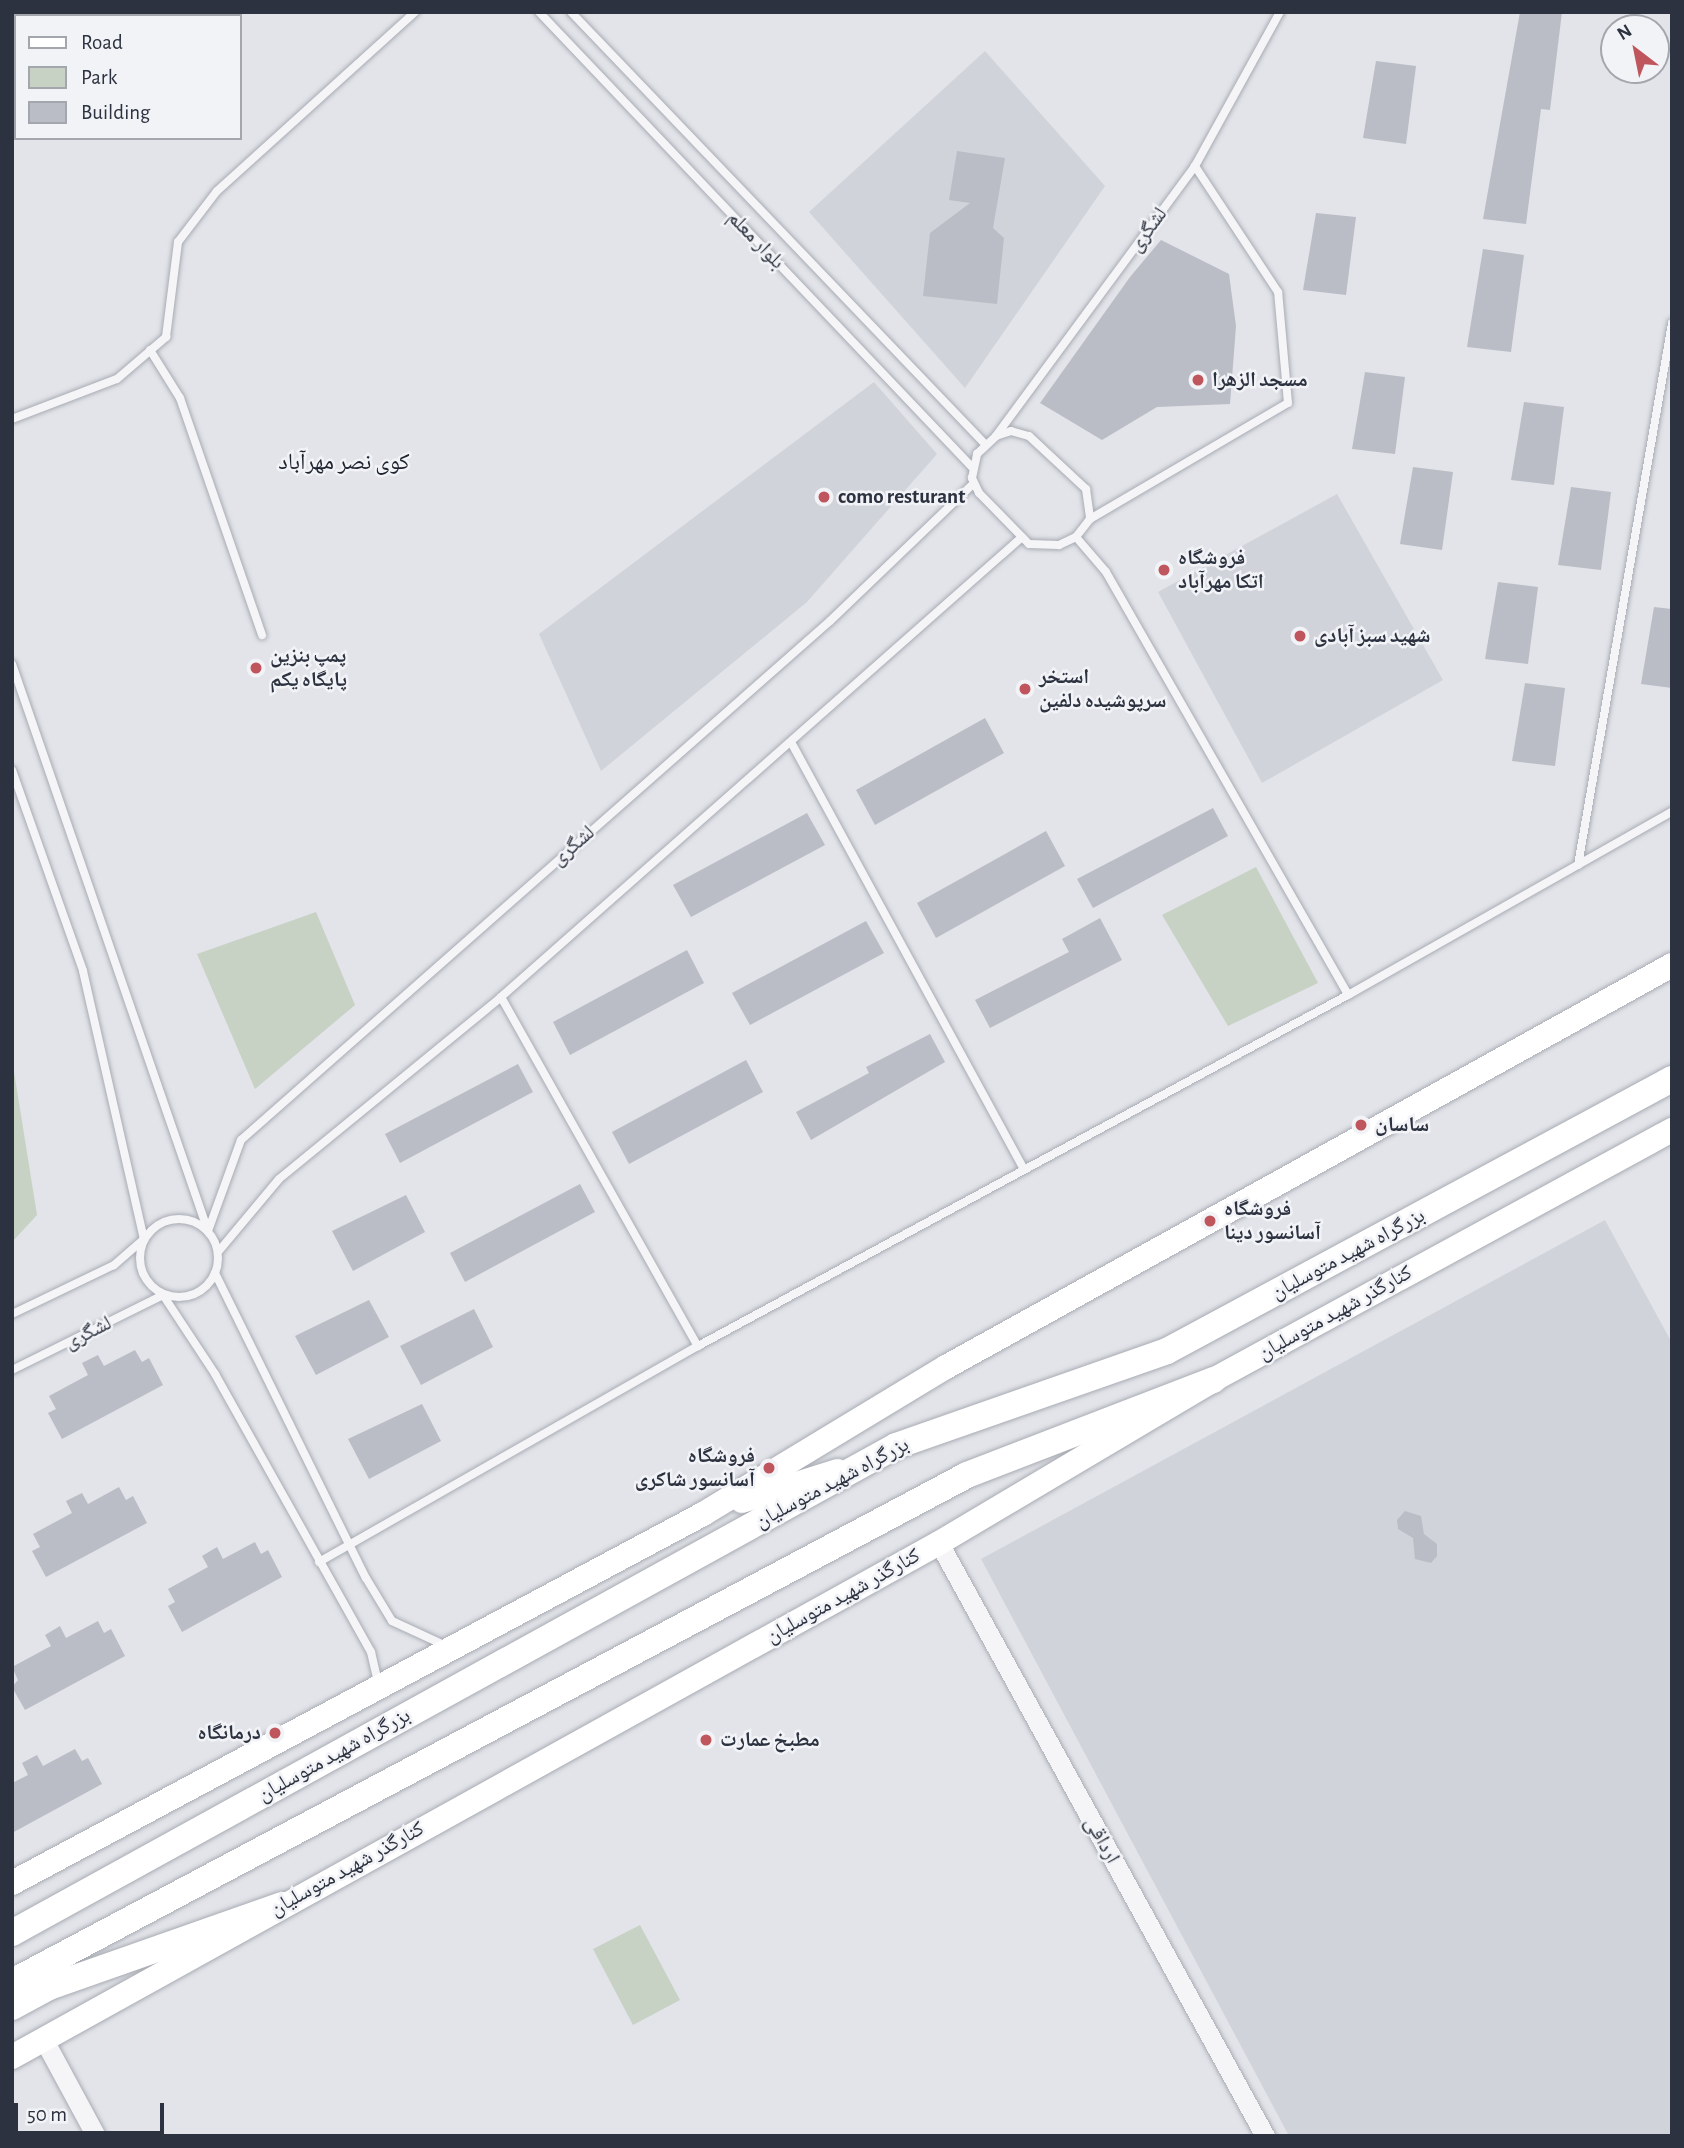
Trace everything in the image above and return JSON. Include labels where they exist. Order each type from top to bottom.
[{"type":"highway","name":"بزرگراه شهید متوسلیان","points":[[12,1933],[896,1446],[1167,1351],[1672,1079]]},
{"type":"highway","points":[[12,1982],[967,1475],[1213,1380]]},
{"type":"highway","points":[[12,2007],[49,1987],[282,1905]]},
{"type":"main road","points":[[12,1882],[703,1514],[946,1367],[1672,965]]},
{"type":"main road","name":"کنارگذر شهید متوسلیان","points":[[12,2057],[939,1543],[1213,1380],[1672,1130]]},
{"type":"main road","points":[[703,1514],[871,1460]]},
{"type":"street","name":"ارداقی","points":[[939,1543],[1265,2136]]},
{"type":"street","points":[[44,2040],[96,2136]]},
{"type":"lane","points":[[12,419],[117,379],[166,337],[178,242],[217,191],[415,12]]},
{"type":"lane","name":"بلوار معلم","points":[[539,12],[972,467]]},
{"type":"lane","name":"بلوار معلم","points":[[571,12],[985,444]]},
{"type":"lane","name":"لشگری","points":[[996,436],[1195,166],[1280,12]]},
{"type":"lane","points":[[1090,519],[1086,489],[1029,436],[1011,431],[996,436],[985,444],[972,467],[974,483],[1022,537],[1039,548],[1076,537],[1090,519],[1288,404],[1278,292],[1195,166]]},
{"type":"lane","points":[[1578,865],[1672,323]]},
{"type":"lane","points":[[150,350],[180,398],[262,635]]},
{"type":"lane","name":"لشگری","points":[[208,1231],[241,1140],[830,621],[974,483]]},
{"type":"lane","points":[[163,1295],[175,1298],[199,1292],[215,1273],[218,1252],[279,1179],[501,997],[1022,537]]},
{"type":"lane","points":[[1076,537],[1106,572],[1348,995]]},
{"type":"lane","points":[[12,664],[208,1231],[218,1252]]},
{"type":"lane","points":[[790,742],[1024,1170]]},
{"type":"lane","points":[[12,769],[83,971],[144,1239],[139,1265],[152,1287],[163,1295],[215,1374],[371,1652],[378,1685]]},
{"type":"lane","points":[[319,1562],[698,1346],[1348,995],[1672,812]]},
{"type":"lane","points":[[501,997],[698,1346]]},
{"type":"lane","points":[[12,1314],[114,1265],[152,1230],[174,1219],[198,1224],[208,1231]]},
{"type":"lane","points":[[215,1273],[392,1620],[449,1647]]},
{"type":"lane","name":"لشگری","points":[[12,1370],[163,1295]]},
{"type":"shaded area","points":[[985,51],[1105,186],[965,388],[809,212]]},
{"type":"shaded area","points":[[874,382],[937,454],[807,602],[601,771],[539,634]]},
{"type":"shaded area","name":"شهید سبز آبادی","points":[[1337,494],[1443,680],[1262,783],[1158,592]]},
{"type":"shaded area","points":[[1605,1220],[1672,1343],[1672,2136],[1289,2136],[981,1559]]},
{"type":"green space","points":[[1256,867],[1318,983],[1228,1026],[1162,915]]},
{"type":"green space","points":[[316,912],[355,1005],[255,1089],[197,954]]},
{"type":"green space","points":[[12,1059],[37,1215],[12,1242]]},
{"type":"green space","points":[[640,1925],[680,2000],[633,2025],[593,1949]]},
{"type":"building","points":[[1520,12],[1562,12],[1550,110],[1541,109],[1526,224],[1483,219]]},
{"type":"building","points":[[1376,61],[1416,66],[1406,144],[1363,138]]},
{"type":"building","points":[[957,151],[1005,158],[993,228],[1004,238],[997,304],[923,296],[930,233],[970,203],[949,200]]},
{"type":"building","points":[[1316,213],[1356,217],[1346,295],[1303,290]]},
{"type":"building","points":[[1161,240],[1229,274],[1236,326],[1230,404],[1157,407],[1102,440],[1040,403],[1130,277]]},
{"type":"building","points":[[1483,249],[1524,255],[1511,352],[1467,347]]},
{"type":"building","points":[[1365,372],[1405,377],[1395,454],[1352,449]]},
{"type":"building","points":[[1524,402],[1564,407],[1554,485],[1511,480]]},
{"type":"building","points":[[1413,467],[1453,472],[1442,550],[1400,544]]},
{"type":"building","points":[[1571,487],[1611,492],[1601,570],[1558,565]]},
{"type":"building","points":[[1498,582],[1538,587],[1528,664],[1485,659]]},
{"type":"building","points":[[1654,607],[1672,609],[1672,688],[1641,684]]},
{"type":"building","points":[[1525,683],[1565,688],[1555,766],[1512,761]]},
{"type":"building","points":[[985,718],[1004,753],[875,825],[856,790]]},
{"type":"building","points":[[1213,808],[1228,836],[1093,908],[1077,879]]},
{"type":"building","points":[[807,813],[825,845],[691,917],[673,885]]},
{"type":"building","points":[[1046,831],[1065,866],[936,938],[917,903]]},
{"type":"building","points":[[1100,918],[1122,960],[990,1028],[975,1000],[1069,952],[1062,939]]},
{"type":"building","points":[[866,921],[884,953],[750,1025],[732,993]]},
{"type":"building","points":[[687,950],[704,983],[570,1055],[553,1022]]},
{"type":"building","points":[[930,1034],[945,1062],[811,1140],[796,1112],[869,1073],[866,1067]]},
{"type":"building","points":[[746,1060],[763,1092],[629,1164],[612,1132]]},
{"type":"building","points":[[518,1064],[533,1092],[400,1163],[385,1134]]},
{"type":"building","points":[[580,1184],[595,1212],[465,1282],[450,1253]]},
{"type":"building","points":[[406,1195],[425,1232],[353,1271],[332,1231]]},
{"type":"building","points":[[369,1300],[389,1337],[316,1375],[295,1336]]},
{"type":"building","points":[[474,1309],[493,1347],[421,1385],[400,1346]]},
{"type":"building","points":[[135,1350],[142,1362],[149,1358],[163,1385],[62,1439],[48,1413],[56,1409],[49,1396],[88,1375],[82,1363],[98,1355],[104,1366]]},
{"type":"building","points":[[422,1404],[441,1441],[369,1479],[348,1439]]},
{"type":"building","points":[[119,1487],[126,1500],[133,1496],[147,1523],[46,1577],[32,1551],[40,1547],[33,1534],[72,1513],[66,1501],[82,1493],[88,1504]]},
{"type":"building","points":[[1405,1511],[1421,1516],[1424,1534],[1437,1544],[1437,1556],[1431,1563],[1415,1559],[1413,1538],[1398,1529],[1397,1520]]},
{"type":"building","points":[[255,1542],[261,1554],[268,1550],[282,1577],[182,1632],[168,1606],[175,1602],[168,1589],[208,1567],[202,1556],[217,1547],[223,1559]]},
{"type":"building","points":[[98,1621],[104,1633],[111,1629],[125,1656],[25,1710],[12,1687],[18,1680],[12,1667],[51,1646],[45,1635],[60,1626],[66,1638]]},
{"type":"building","points":[[75,1749],[82,1761],[88,1758],[102,1784],[12,1833],[12,1783],[28,1775],[22,1763],[37,1755],[43,1766]]},
{"type":"place","name":"مسجد الزهرا","points":[[1198,380]]},
{"type":"place","name":"como resturant","points":[[824,497]]},
{"type":"place","name":"فروشگاه اتکا مهرآباد","points":[[1164,570]]},
{"type":"place","name":"شهید سبز آبادی","points":[[1300,636]]},
{"type":"place","name":"پمپ بنزين پايگاه يكم","points":[[256,668]]},
{"type":"place","name":"استخر سرپوشیده دلفین","points":[[1025,689]]},
{"type":"place","name":"ساسان","points":[[1361,1125]]},
{"type":"place","name":"فروشگاه آسانسور دینا","points":[[1210,1221]]},
{"type":"place","name":"فروشگاه آسانسور شاکری","points":[[769,1468]]},
{"type":"place","name":"درمانگاه","points":[[275,1733]]},
{"type":"place","name":"مطبخ عمارت","points":[[706,1740]]},
{"type":"district","name":"کوی نصر مهرآباد","points":[[344,463]]}]
